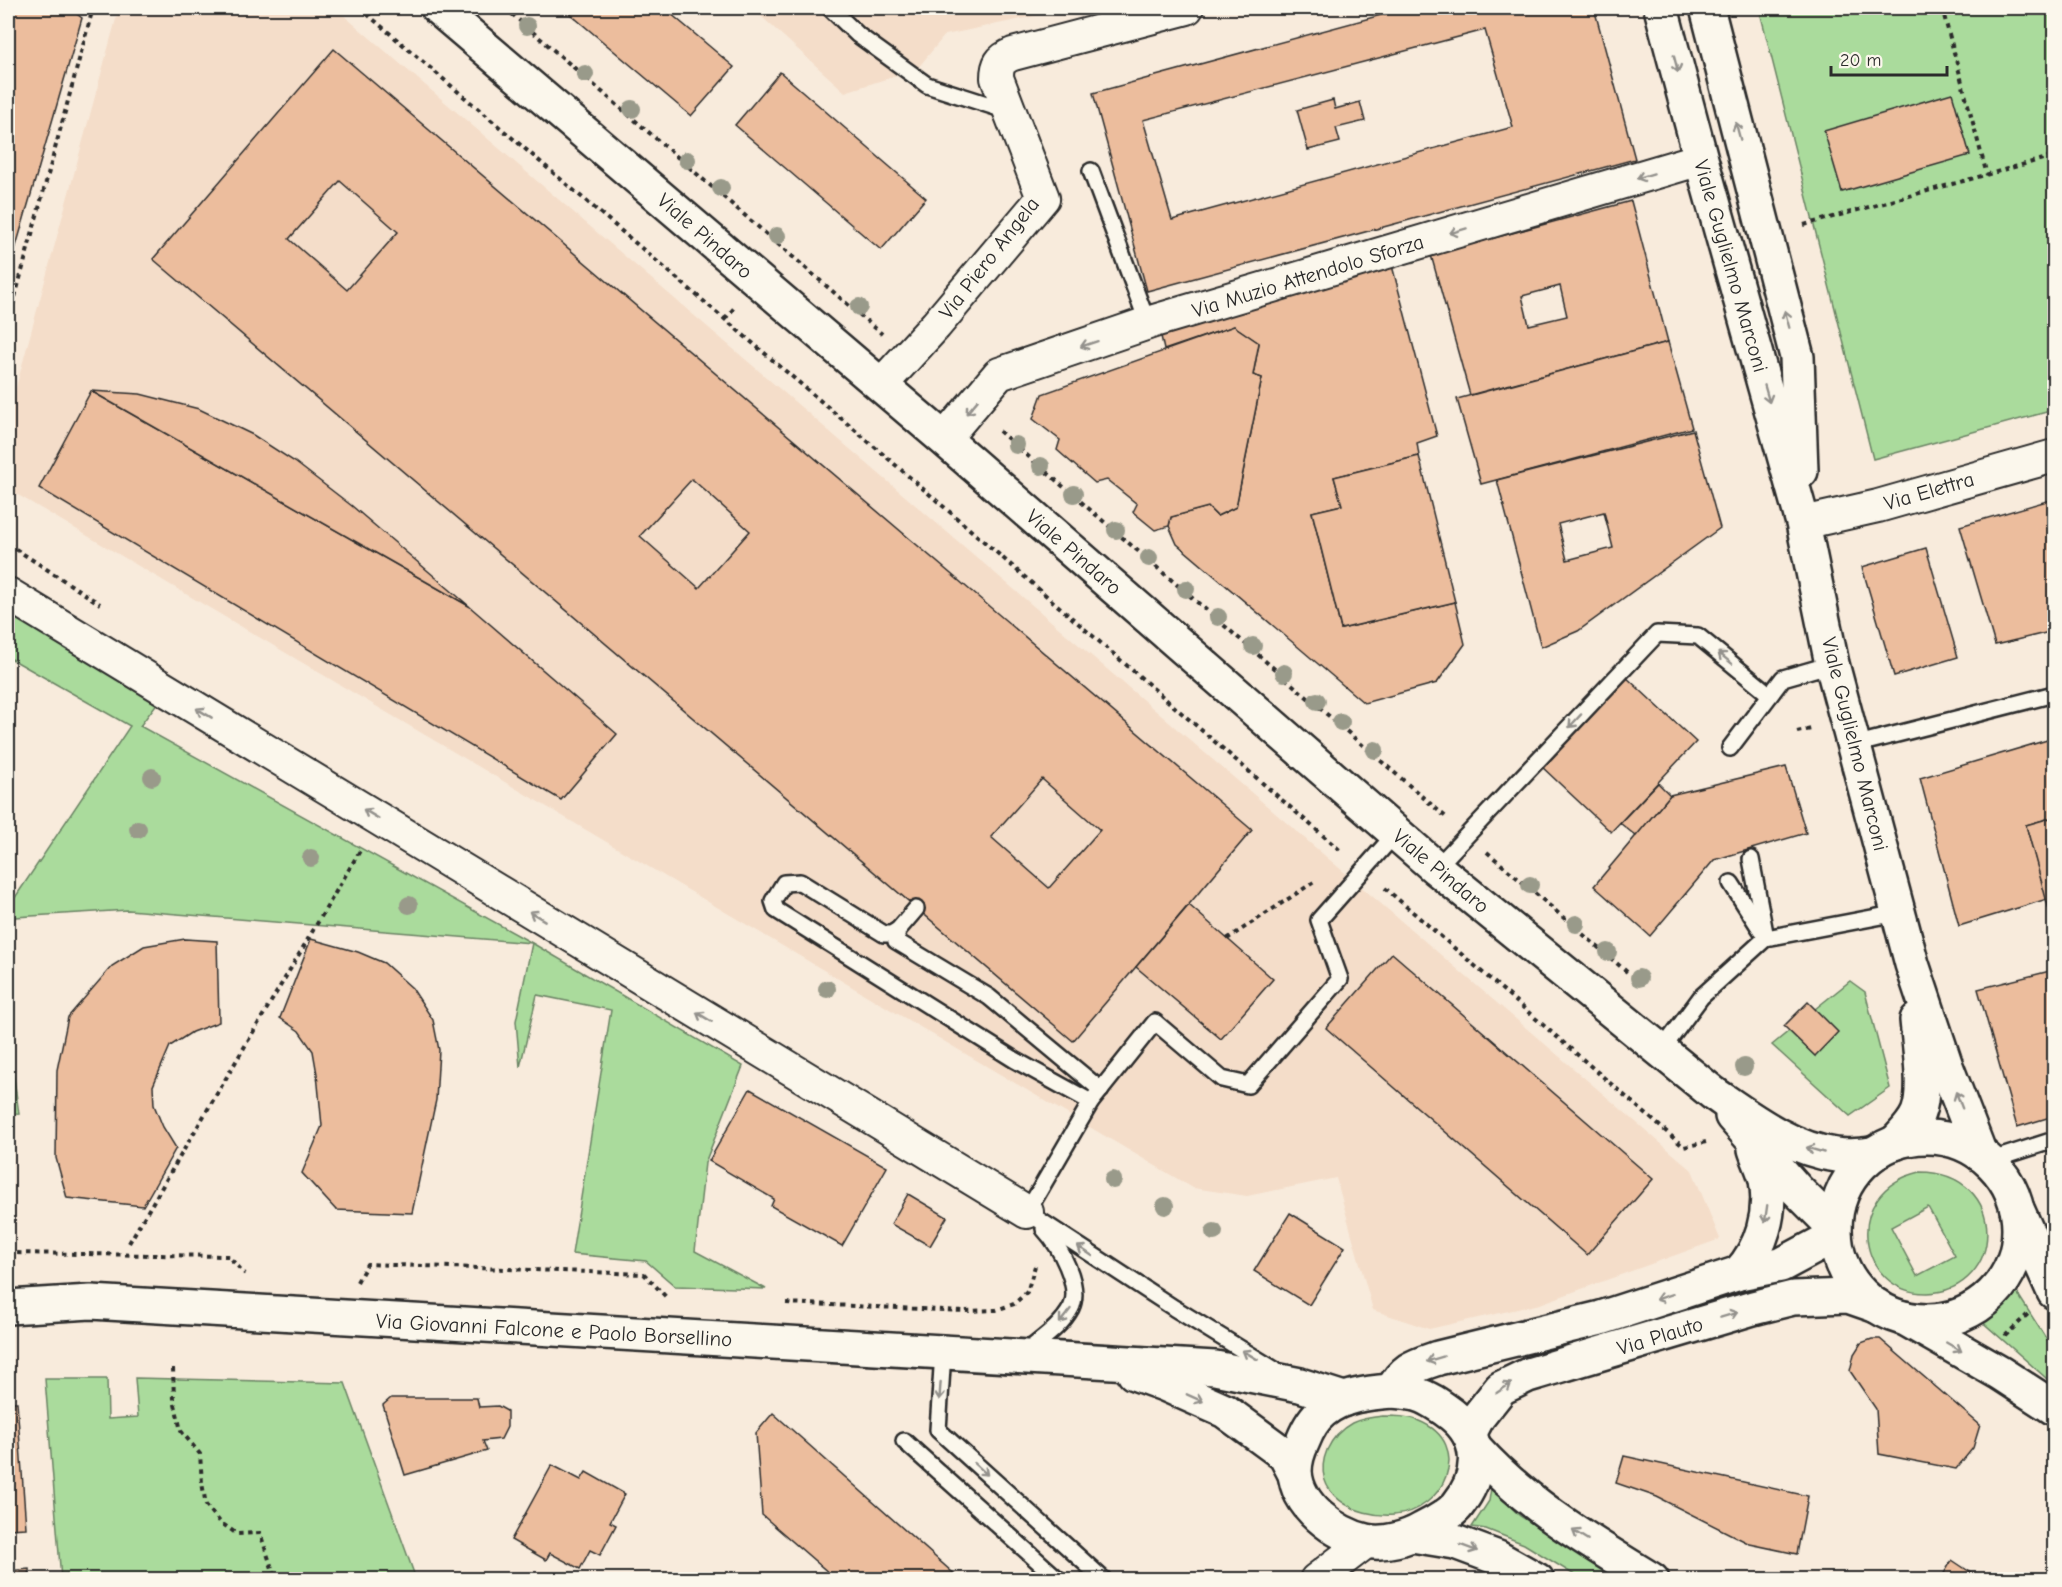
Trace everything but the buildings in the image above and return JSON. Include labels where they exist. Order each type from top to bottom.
[{"type":"main road","name":"Viale Pindaro","points":[[438,8],[944,439],[1436,868],[1713,1093],[1743,1114],[1798,1145],[1817,1152],[1839,1156],[1884,1149]]},
{"type":"main road","name":"Viale Guglielmo Marconi","points":[[1661,8],[1803,523],[1832,664],[1912,964],[1946,1066],[1985,1158]]},
{"type":"main road","name":"Viale Guglielmo Marconi","points":[[1707,8],[1797,357],[1803,523]]},
{"type":"main road","name":"Viale Guglielmo Marconi","points":[[1884,1149],[1908,1129],[1918,1112],[1922,1083],[1912,964]]},
{"type":"main road","name":"Viale Pindaro","points":[[1713,1093],[1750,1138],[1835,1232]]},
{"type":"main road","points":[[2054,1291],[2002,1175],[1985,1158],[1961,1143],[1939,1138],[1917,1137],[1884,1149],[1848,1181],[1838,1204],[1835,1232],[1838,1251],[1849,1276],[1857,1287],[1891,1312],[2055,1407]]},
{"type":"main road","points":[[1739,1273],[1750,1261],[1759,1243],[1768,1203],[1766,1179],[1750,1138]]},
{"type":"main road","points":[[1891,1312],[1922,1321],[1950,1317],[1976,1307],[1991,1295],[2003,1281],[2018,1246],[2017,1209]]},
{"type":"main road","name":"Via Plauto","points":[[1392,1391],[1400,1377],[1412,1366],[1601,1318],[1739,1273],[1781,1265],[1835,1232]]},
{"type":"main road","name":"Via Plauto","points":[[1472,1441],[1478,1417],[1501,1388],[1528,1375],[1793,1298],[1848,1296],[1891,1312]]},
{"type":"main road","name":"Via Giovanni Falcone e Paolo Borsellino","points":[[8,1307],[91,1302],[1215,1368],[1300,1385],[1344,1399]]},
{"type":"main road","name":"Via Giovanni Falcone e Paolo Borsellino","points":[[1101,1361],[1164,1384],[1225,1411],[1286,1455],[1295,1474]]},
{"type":"main road","points":[[1472,1441],[1476,1465],[1471,1484],[1456,1506],[1439,1521],[1412,1535],[1389,1541],[1367,1541],[1336,1529],[1317,1514],[1302,1494],[1295,1474],[1296,1456],[1306,1432],[1323,1412],[1344,1399],[1368,1393],[1392,1391],[1417,1394],[1439,1405],[1458,1420],[1500,1476],[1523,1495],[1570,1529],[1652,1580]]},
{"type":"main road","points":[[1412,1535],[1455,1542],[1498,1558],[1537,1580]]},
{"type":"street","name":"Via Piero Angela","points":[[880,385],[936,325],[1043,198],[997,78],[997,69],[1003,58],[1187,8]]},
{"type":"street","name":"Via Muzio Attendolo Sforza","points":[[944,439],[999,374],[1148,324],[1701,159]]},
{"type":"street","name":"Via Elettra","points":[[1803,523],[1878,506],[2055,456]]},
{"type":"street","points":[[8,594],[1027,1212]]},
{"type":"street","points":[[1316,1580],[1367,1541]]},
{"type":"lane","points":[[830,8],[858,35],[927,85],[1009,112]]},
{"type":"lane","points":[[1091,171],[1148,324]]},
{"type":"lane","points":[[1436,868],[1657,634],[1698,636],[1770,695]]},
{"type":"lane","points":[[1730,748],[1783,678],[1832,664]]},
{"type":"lane","points":[[1854,745],[2055,694]]},
{"type":"lane","points":[[1027,1212],[1091,1102],[1155,1022],[1222,1079],[1248,1085],[1340,979],[1319,920],[1359,866],[1396,833]]},
{"type":"lane","points":[[1751,859],[1766,938]]},
{"type":"lane","points":[[916,909],[898,930],[891,934],[884,934],[800,882],[784,883],[773,901],[776,910],[786,917],[1015,1060],[1091,1102]]},
{"type":"lane","points":[[1731,884],[1766,938]]},
{"type":"lane","points":[[1661,1051],[1701,998],[1766,938],[1898,913]]},
{"type":"lane","points":[[898,930],[896,941],[989,997],[1101,1090]]},
{"type":"lane","points":[[1985,1158],[2055,1140]]},
{"type":"lane","points":[[1021,1357],[1064,1319],[1072,1306],[1073,1291],[1069,1267],[1052,1237],[1027,1212]]},
{"type":"lane","points":[[1027,1212],[1165,1302],[1300,1385]]},
{"type":"lane","points":[[943,1352],[938,1430],[1104,1580]]},
{"type":"lane","points":[[904,1440],[1059,1580]]},
{"type":"path","points":[[8,324],[93,8]]},
{"type":"path","points":[[360,8],[874,446],[1684,1147],[1717,1140]]},
{"type":"path","points":[[505,8],[908,356]]},
{"type":"path","points":[[1942,8],[1987,175]]},
{"type":"path","points":[[1804,225],[2055,156]]},
{"type":"path","points":[[972,407],[1633,977]]},
{"type":"path","points":[[129,1243],[361,849]]},
{"type":"path","points":[[1227,939],[1313,880],[1344,873],[1359,866]]},
{"type":"path","points":[[8,1254],[228,1256],[250,1279]]},
{"type":"path","points":[[786,1303],[964,1311],[996,1310],[1014,1304],[1027,1292],[1035,1271],[1035,1261]]},
{"type":"path","points":[[356,1283],[367,1264],[644,1274],[667,1298],[679,1299]]},
{"type":"path","points":[[1978,1361],[2054,1291]]},
{"type":"path","points":[[172,1368],[174,1400],[181,1431],[200,1454],[206,1505],[220,1522],[237,1534],[260,1533],[276,1580]]},
{"type":"shaded area","points":[[119,8],[335,8],[1692,1170],[1720,1239],[1540,1304],[1429,1329],[1373,1310],[1336,1178],[1247,1196],[1193,1188],[8,489],[8,417]]},
{"type":"shaded area","points":[[752,8],[1073,8],[945,35],[917,69],[845,92]]},
{"type":"green space","points":[[1759,8],[2054,8],[2054,410],[1873,459]]},
{"type":"green space","points":[[8,594],[164,694],[140,726],[532,943],[128,910],[15,917],[8,927],[8,908],[130,726],[8,657]]},
{"type":"green space","points":[[532,943],[743,1066],[705,1163],[695,1251],[766,1289],[675,1286],[646,1261],[572,1254],[611,1010],[537,995],[520,1067],[516,1021]]},
{"type":"green space","points":[[1850,981],[1865,992],[1890,1088],[1850,1116],[1772,1045],[1789,1031],[1815,1056],[1815,1009]]},
{"type":"green space","points":[[8,1035],[19,1114],[8,1115]]},
{"type":"green space","points":[[1920,1172],[1949,1177],[1970,1191],[1983,1210],[1987,1232],[1983,1254],[1972,1273],[1953,1287],[1927,1293],[1904,1289],[1885,1277],[1873,1260],[1867,1240],[1868,1219],[1877,1199],[1894,1183]],"holes":[[[1928,1207],[1955,1256],[1917,1276],[1891,1227]]]},
{"type":"green space","points":[[2014,1288],[2054,1351],[2054,1385],[1979,1319],[1997,1307]]},
{"type":"green space","points":[[135,1378],[345,1383],[416,1579],[61,1579],[45,1379],[107,1379],[108,1419],[138,1417]]},
{"type":"green space","points":[[1383,1416],[1415,1419],[1436,1432],[1446,1445],[1449,1460],[1446,1476],[1439,1490],[1427,1502],[1412,1511],[1394,1515],[1365,1512],[1340,1500],[1330,1491],[1323,1466],[1331,1442],[1348,1425],[1367,1418]]},
{"type":"green space","points":[[1491,1488],[1520,1516],[1622,1579],[1581,1579],[1524,1544],[1486,1529],[1472,1527],[1489,1501]]}]
